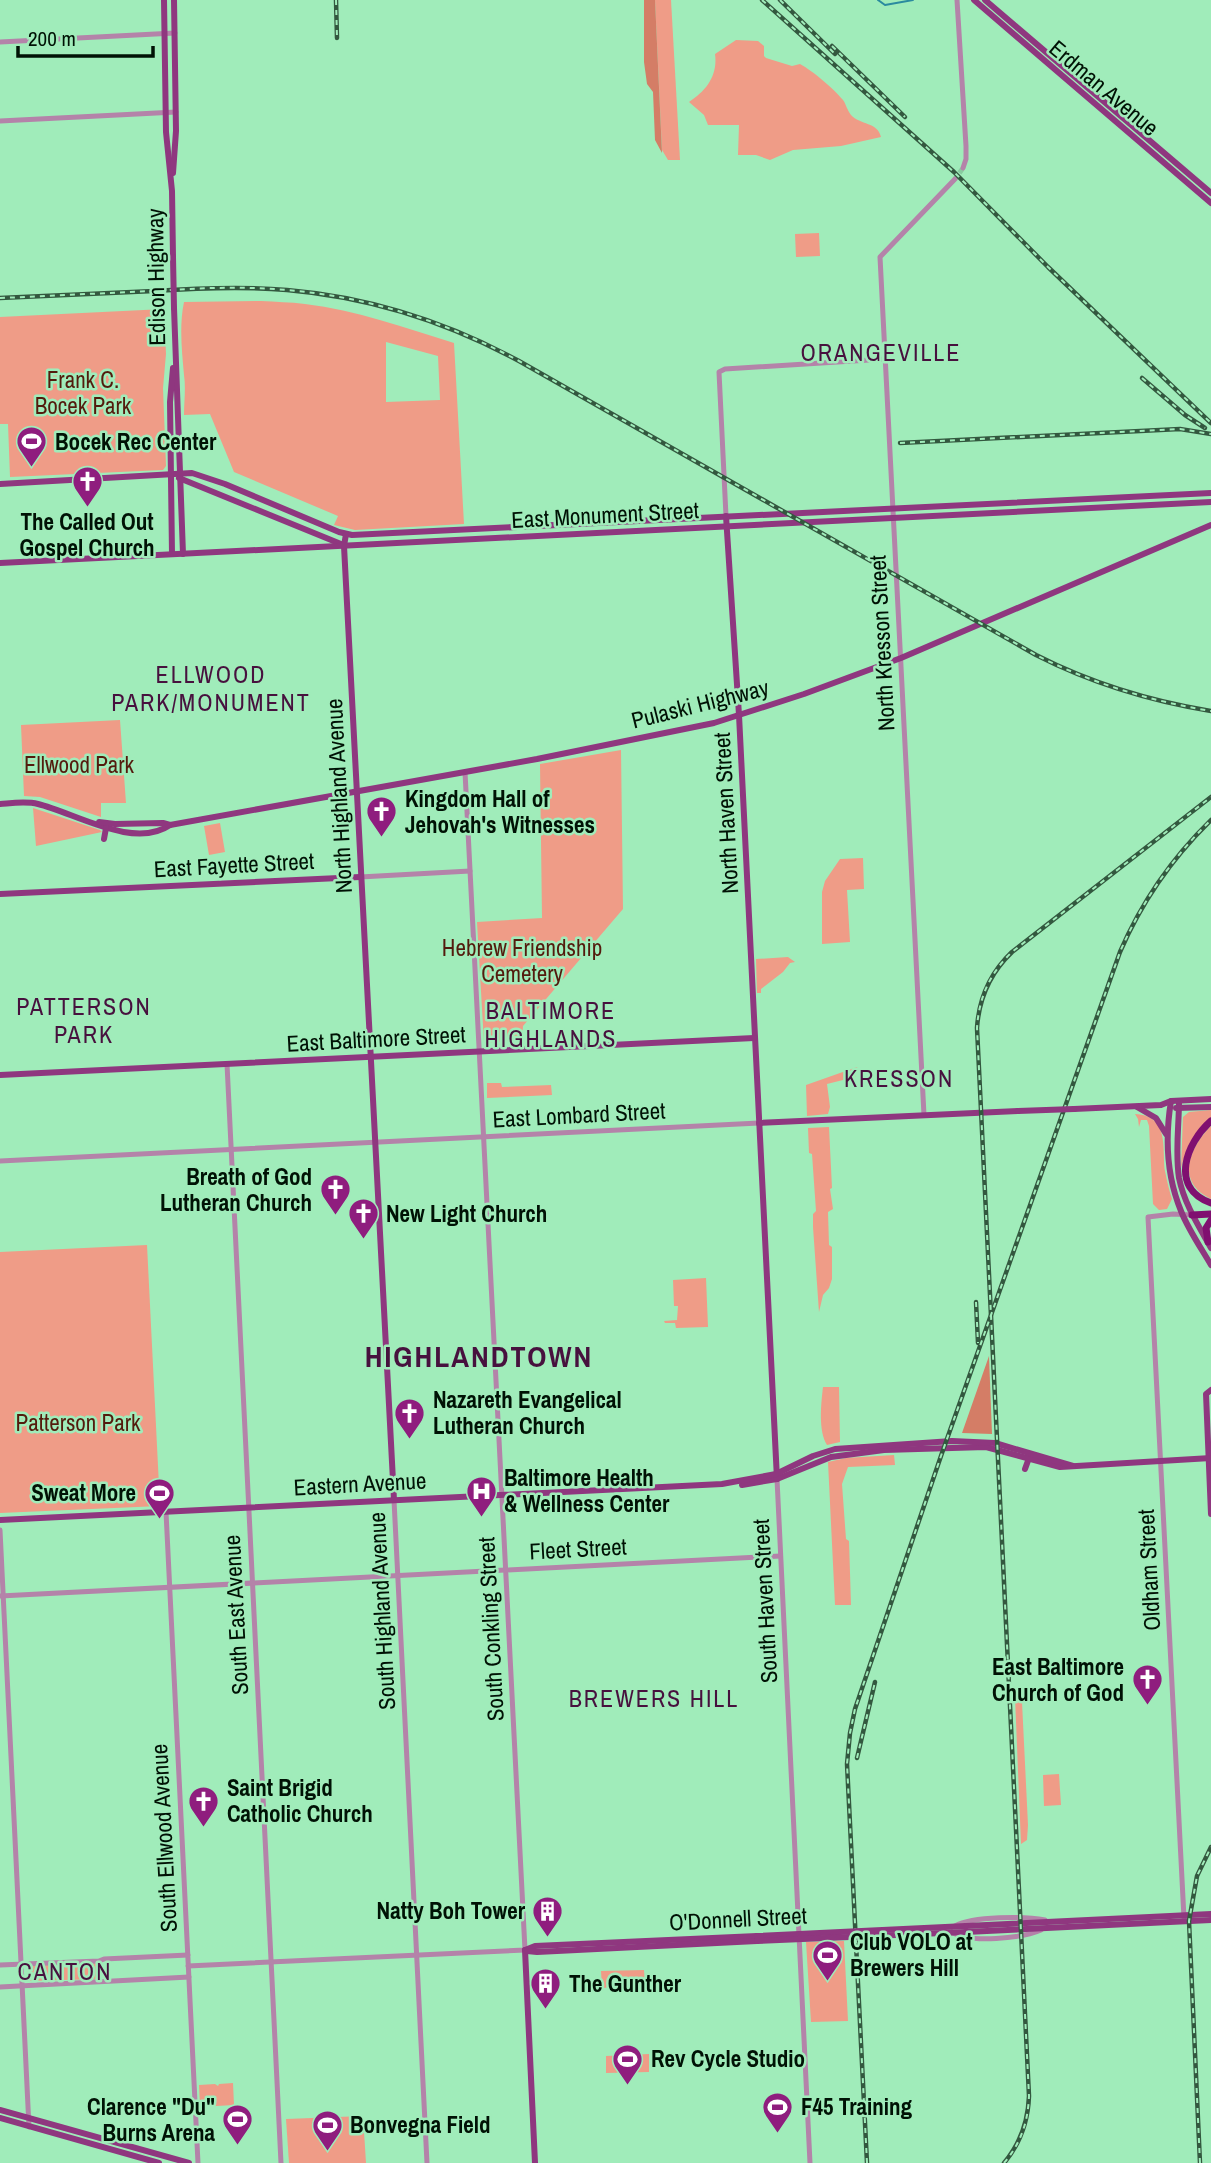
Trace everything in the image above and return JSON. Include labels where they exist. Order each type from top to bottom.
[{"type":"highway","points":[[1211,1121],[1194,1141],[1185,1165],[1190,1186],[1196,1195],[1211,1203]]},
{"type":"highway","points":[[1192,1216],[1211,1214]]},
{"type":"highway","points":[[1209,1245],[1206,1228],[1211,1220]]},
{"type":"main road","name":"Edison Highway","points":[[164,0],[175,354],[170,402],[172,554]]},
{"type":"main road","name":"Edison Highway","points":[[172,191],[176,112],[174,0]]},
{"type":"main road","name":"Erdman Avenue","points":[[974,0],[1211,203]]},
{"type":"main road","name":"Erdman Avenue","points":[[985,0],[1211,193]]},
{"type":"main road","name":"Edison Highway","points":[[175,363],[178,381],[183,554]]},
{"type":"main road","points":[[0,484],[171,475],[205,476],[346,534]]},
{"type":"main road","points":[[180,476],[344,546]]},
{"type":"main road","name":"East Monument Street","points":[[346,534],[1211,493]]},
{"type":"main road","name":"East Monument Street","points":[[0,563],[1211,502]]},
{"type":"main road","name":"North Haven Street","points":[[726,516],[739,715],[754,1038]]},
{"type":"main road","name":"Pulaski Highway","points":[[91,821],[170,825],[704,726],[901,659],[1211,524]]},
{"type":"main road","name":"North Highland Avenue","points":[[346,534],[344,546],[370,1057]]},
{"type":"main road","points":[[0,804],[35,803],[91,821]]},
{"type":"main road","name":"Pulaski Highway","points":[[91,821],[106,828],[131,833],[164,829],[170,825]]},
{"type":"main road","points":[[131,833],[136,828],[148,827],[152,823]]},
{"type":"main road","points":[[104,839],[106,828]]},
{"type":"main road","name":"East Fayette Street","points":[[0,894],[360,877]]},
{"type":"main road","name":"East Baltimore Street","points":[[0,1075],[754,1038]]},
{"type":"main road","name":"South Haven Street","points":[[754,1038],[776,1476]]},
{"type":"main road","name":"South Highland Avenue","points":[[370,1057],[394,1500]]},
{"type":"main road","name":"East Lombard Street","points":[[1179,1105],[1211,1099]]},
{"type":"main road","points":[[1170,1105],[1168,1141],[1171,1179],[1182,1215],[1211,1265]]},
{"type":"main road","points":[[1179,1105],[1177,1156],[1180,1178],[1192,1216],[1209,1245]]},
{"type":"main road","points":[[1132,1106],[1161,1123],[1168,1141]]},
{"type":"main road","name":"East Lombard Street","points":[[758,1123],[1132,1106],[1211,1107]]},
{"type":"main road","points":[[1211,1390],[1206,1394],[1211,1514]]},
{"type":"main road","name":"Eastern Avenue","points":[[776,1476],[813,1456],[835,1449],[960,1441],[1007,1445],[1073,1466]]},
{"type":"main road","name":"Eastern Avenue","points":[[0,1520],[753,1484],[831,1457],[867,1451],[975,1446],[999,1449],[1060,1467],[1210,1458]]},
{"type":"main road","points":[[1025,1469],[1028,1458]]},
{"type":"main road","name":"O'Donnell Street","points":[[525,1951],[757,1938],[1045,1928],[1211,1914]]},
{"type":"main road","name":"O'Donnell Street","points":[[966,1929],[1053,1922],[1184,1918],[1211,1920]]},
{"type":"main road","name":"South Conkling Street","points":[[525,1951],[535,2163]]},
{"type":"main road","points":[[0,2110],[189,2163]]},
{"type":"main road","points":[[0,2118],[159,2163]]},
{"type":"street","points":[[957,0],[966,146],[963,168]]},
{"type":"street","points":[[0,41],[175,33]]},
{"type":"street","points":[[0,121],[176,112]]},
{"type":"street","name":"North Kresson Street","points":[[924,1115],[880,257],[955,179]]},
{"type":"street","name":"North Haven Street","points":[[726,516],[719,372],[725,369],[885,359]]},
{"type":"street","name":"South Conkling Street","points":[[465,772],[525,1951]]},
{"type":"street","name":"East Fayette Street","points":[[360,877],[470,871]]},
{"type":"street","name":"South East Avenue","points":[[227,1064],[281,2163]]},
{"type":"street","name":"East Lombard Street","points":[[0,1161],[758,1123]]},
{"type":"street","points":[[1182,1215],[1192,1216]]},
{"type":"street","name":"Oldham Street","points":[[1182,1215],[1148,1217],[1184,1918]]},
{"type":"street","name":"South Haven Street","points":[[776,1476],[810,2163]]},
{"type":"street","name":"South Highland Avenue","points":[[394,1500],[427,2163]]},
{"type":"street","name":"South Ellwood Avenue","points":[[166,1512],[198,2163]]},
{"type":"street","points":[[0,1530],[29,2127]]},
{"type":"street","name":"Fleet Street","points":[[2,1596],[780,1556]]},
{"type":"street","name":"O'Donnell Street","points":[[799,1935],[946,1930],[963,1922],[1012,1918],[1035,1918],[1053,1922]]},
{"type":"street","name":"O'Donnell Street","points":[[946,1930],[963,1938],[1016,1936],[1032,1934],[1045,1928]]},
{"type":"street","name":"O'Donnell Street","points":[[188,1966],[525,1951]]},
{"type":"street","points":[[0,1965],[188,1955]]},
{"type":"street","points":[[0,1987],[189,1977]]},
{"type":"green space","points":[[655,0],[671,0],[680,160],[668,160],[662,150]]},
{"type":"green space","points":[[736,40],[758,41],[764,46],[766,58],[805,67],[839,95],[851,115],[873,126],[881,137],[841,146],[793,150],[770,160],[756,155],[738,155],[739,125],[708,125],[704,115],[689,102],[710,82],[715,69],[715,54]]},
{"type":"green space","points":[[819,233],[820,256],[796,257],[795,234]]},
{"type":"green space","points":[[261,301],[324,307],[381,320],[454,343],[464,524],[355,530],[334,525],[338,516],[234,472],[210,414],[184,415],[181,330],[184,302]],"holes":[[[386,342],[438,356],[440,400],[386,402]]]},
{"type":"green space","name":"Frank C. Bocek Park","points":[[164,309],[166,466],[163,470],[10,477],[8,424],[0,424],[0,317]]},
{"type":"green space","name":"Ellwood Park","points":[[120,720],[126,803],[101,803],[101,817],[40,797],[24,796],[21,725]]},
{"type":"green space","name":"Hebrew Friendship Cemetery","points":[[621,750],[623,909],[523,1026],[522,1040],[484,1043],[477,922],[542,918],[540,764]]},
{"type":"green space","name":"Ellwood Park","points":[[33,808],[100,830],[102,832],[36,846]]},
{"type":"green space","points":[[220,823],[225,852],[209,855],[204,826]]},
{"type":"green space","points":[[863,858],[864,889],[847,890],[850,942],[822,944],[822,892],[825,881],[840,859]]},
{"type":"green space","points":[[788,957],[795,962],[790,963],[761,989],[761,993],[757,993],[756,959]]},
{"type":"green space","points":[[857,1067],[855,1077],[827,1084],[830,1107],[828,1114],[807,1116],[806,1085]]},
{"type":"green space","points":[[487,1083],[501,1083],[502,1087],[551,1085],[552,1095],[487,1098]]},
{"type":"green space","points":[[1211,1110],[1211,1118],[1192,1141],[1181,1168],[1183,1117],[1189,1112]]},
{"type":"green space","points":[[1135,1114],[1154,1121],[1162,1135],[1165,1171],[1172,1199],[1167,1209],[1159,1210],[1153,1204],[1149,1126],[1147,1120],[1141,1120],[1139,1127]]},
{"type":"green space","points":[[1211,1126],[1211,1199],[1193,1184],[1189,1164],[1197,1144]]},
{"type":"green space","points":[[829,1127],[833,1209],[828,1212],[832,1279],[823,1295],[819,1312],[813,1227],[813,1214],[816,1211],[808,1128]]},
{"type":"green space","name":"Patterson Park","points":[[147,1245],[160,1506],[0,1513],[0,1252]]},
{"type":"green space","points":[[706,1278],[708,1327],[676,1328],[675,1323],[665,1323],[664,1321],[677,1320],[678,1306],[674,1306],[673,1280]]},
{"type":"green space","points":[[823,1387],[839,1387],[840,1442],[827,1445],[821,1425]]},
{"type":"green space","points":[[894,1455],[895,1465],[848,1467],[842,1484],[846,1539],[849,1541],[851,1605],[835,1605],[828,1462]]},
{"type":"green space","points":[[1015,1697],[1022,1702],[1028,1825],[1027,1840],[1021,1844]]},
{"type":"green space","points":[[1059,1774],[1061,1805],[1044,1806],[1043,1775]]},
{"type":"green space","name":"Club VOLO at Brewers Hill","points":[[844,1941],[848,2021],[811,2022],[806,1942]]},
{"type":"green space","points":[[98,1963],[100,1979],[27,1981],[28,1966]]},
{"type":"green space","points":[[644,1970],[645,1984],[642,1986],[617,1985],[602,1988],[601,1971]]},
{"type":"green space","points":[[649,2054],[649,2072],[606,2073],[606,2056]]},
{"type":"green space","points":[[233,2083],[234,2105],[200,2107],[199,2085],[218,2086]]},
{"type":"green space","points":[[363,2116],[366,2163],[289,2163],[286,2119]]},
{"type":"shaded area","points":[[644,0],[655,0],[662,153],[655,140],[653,92],[647,84],[644,62]]},
{"type":"shaded area","points":[[989,1356],[992,1434],[962,1433]]},
{"type":"waterway","points":[[878,0],[885,5],[913,0]]},
{"type":"tunnel","points":[[955,179],[963,168]]},
{"type":"railway","points":[[336,0],[337,38]]},
{"type":"railway","points":[[762,0],[954,172],[1048,267],[1211,423]]},
{"type":"railway","points":[[780,0],[835,54]]},
{"type":"railway","points":[[832,46],[905,117]]},
{"type":"railway","points":[[0,298],[204,288],[270,289],[318,293],[348,299],[436,323],[519,361],[1036,655],[1121,690],[1211,711]]},
{"type":"railway","points":[[1142,378],[1185,415],[1205,428]]},
{"type":"railway","points":[[900,443],[1180,429],[1211,434]]},
{"type":"railway","points":[[1004,2163],[1022,2132],[1029,2096],[978,1017],[987,986],[1012,952],[1211,797]]},
{"type":"railway","points":[[867,2163],[847,1764],[855,1709],[942,1453],[1120,952],[1159,882],[1183,850],[1211,820]]},
{"type":"railway","points":[[976,1302],[978,1343]]},
{"type":"railway","points":[[857,1758],[875,1682]]},
{"type":"railway","points":[[1200,2163],[1189,1921],[1197,1876],[1211,1847]]},
{"type":"place","name":"Bocek Rec Center","points":[[32,469]]},
{"type":"place","name":"The Called Out Gospel Church","points":[[87,508]]},
{"type":"place","name":"Kingdom Hall of Jehovah's Witnesses","points":[[382,839]]},
{"type":"place","name":"Breath of God Lutheran Church","points":[[335,1217]]},
{"type":"place","name":"New Light Church","points":[[363,1241]]},
{"type":"place","name":"Nazareth Evangelical Lutheran Church","points":[[410,1440]]},
{"type":"place","name":"Baltimore Health & Wellness Center","points":[[481,1518]]},
{"type":"place","name":"Sweat More","points":[[159,1520]]},
{"type":"place","name":"East Baltimore Church of God","points":[[1147,1707]]},
{"type":"place","name":"Saint Brigid Catholic Church","points":[[204,1828]]},
{"type":"place","name":"Natty Boh Tower","points":[[548,1938]]},
{"type":"place","name":"Club VOLO at Brewers Hill","points":[[827,1982]]},
{"type":"place","name":"The Gunther","points":[[546,2011]]},
{"type":"place","name":"Rev Cycle Studio","points":[[628,2086]]},
{"type":"place","name":"F45 Training","points":[[778,2134]]},
{"type":"place","name":"Clarence \"Du\" Burns Arena","points":[[238,2147]]},
{"type":"place","name":"Bonvegna Field","points":[[327,2152]]},
{"type":"district","name":"ORANGEVILLE","points":[[881,353]]},
{"type":"district","name":"ELLWOOD PARK/MONUMENT","points":[[211,689]]},
{"type":"district","name":"PATTERSON PARK","points":[[84,1021]]},
{"type":"district","name":"BALTIMORE HIGHLANDS","points":[[551,1025]]},
{"type":"district","name":"KRESSON","points":[[899,1079]]},
{"type":"district","name":"HIGHLANDTOWN","points":[[479,1357]]},
{"type":"district","name":"BREWERS HILL","points":[[654,1699]]},
{"type":"district","name":"CANTON","points":[[65,1972]]}]
